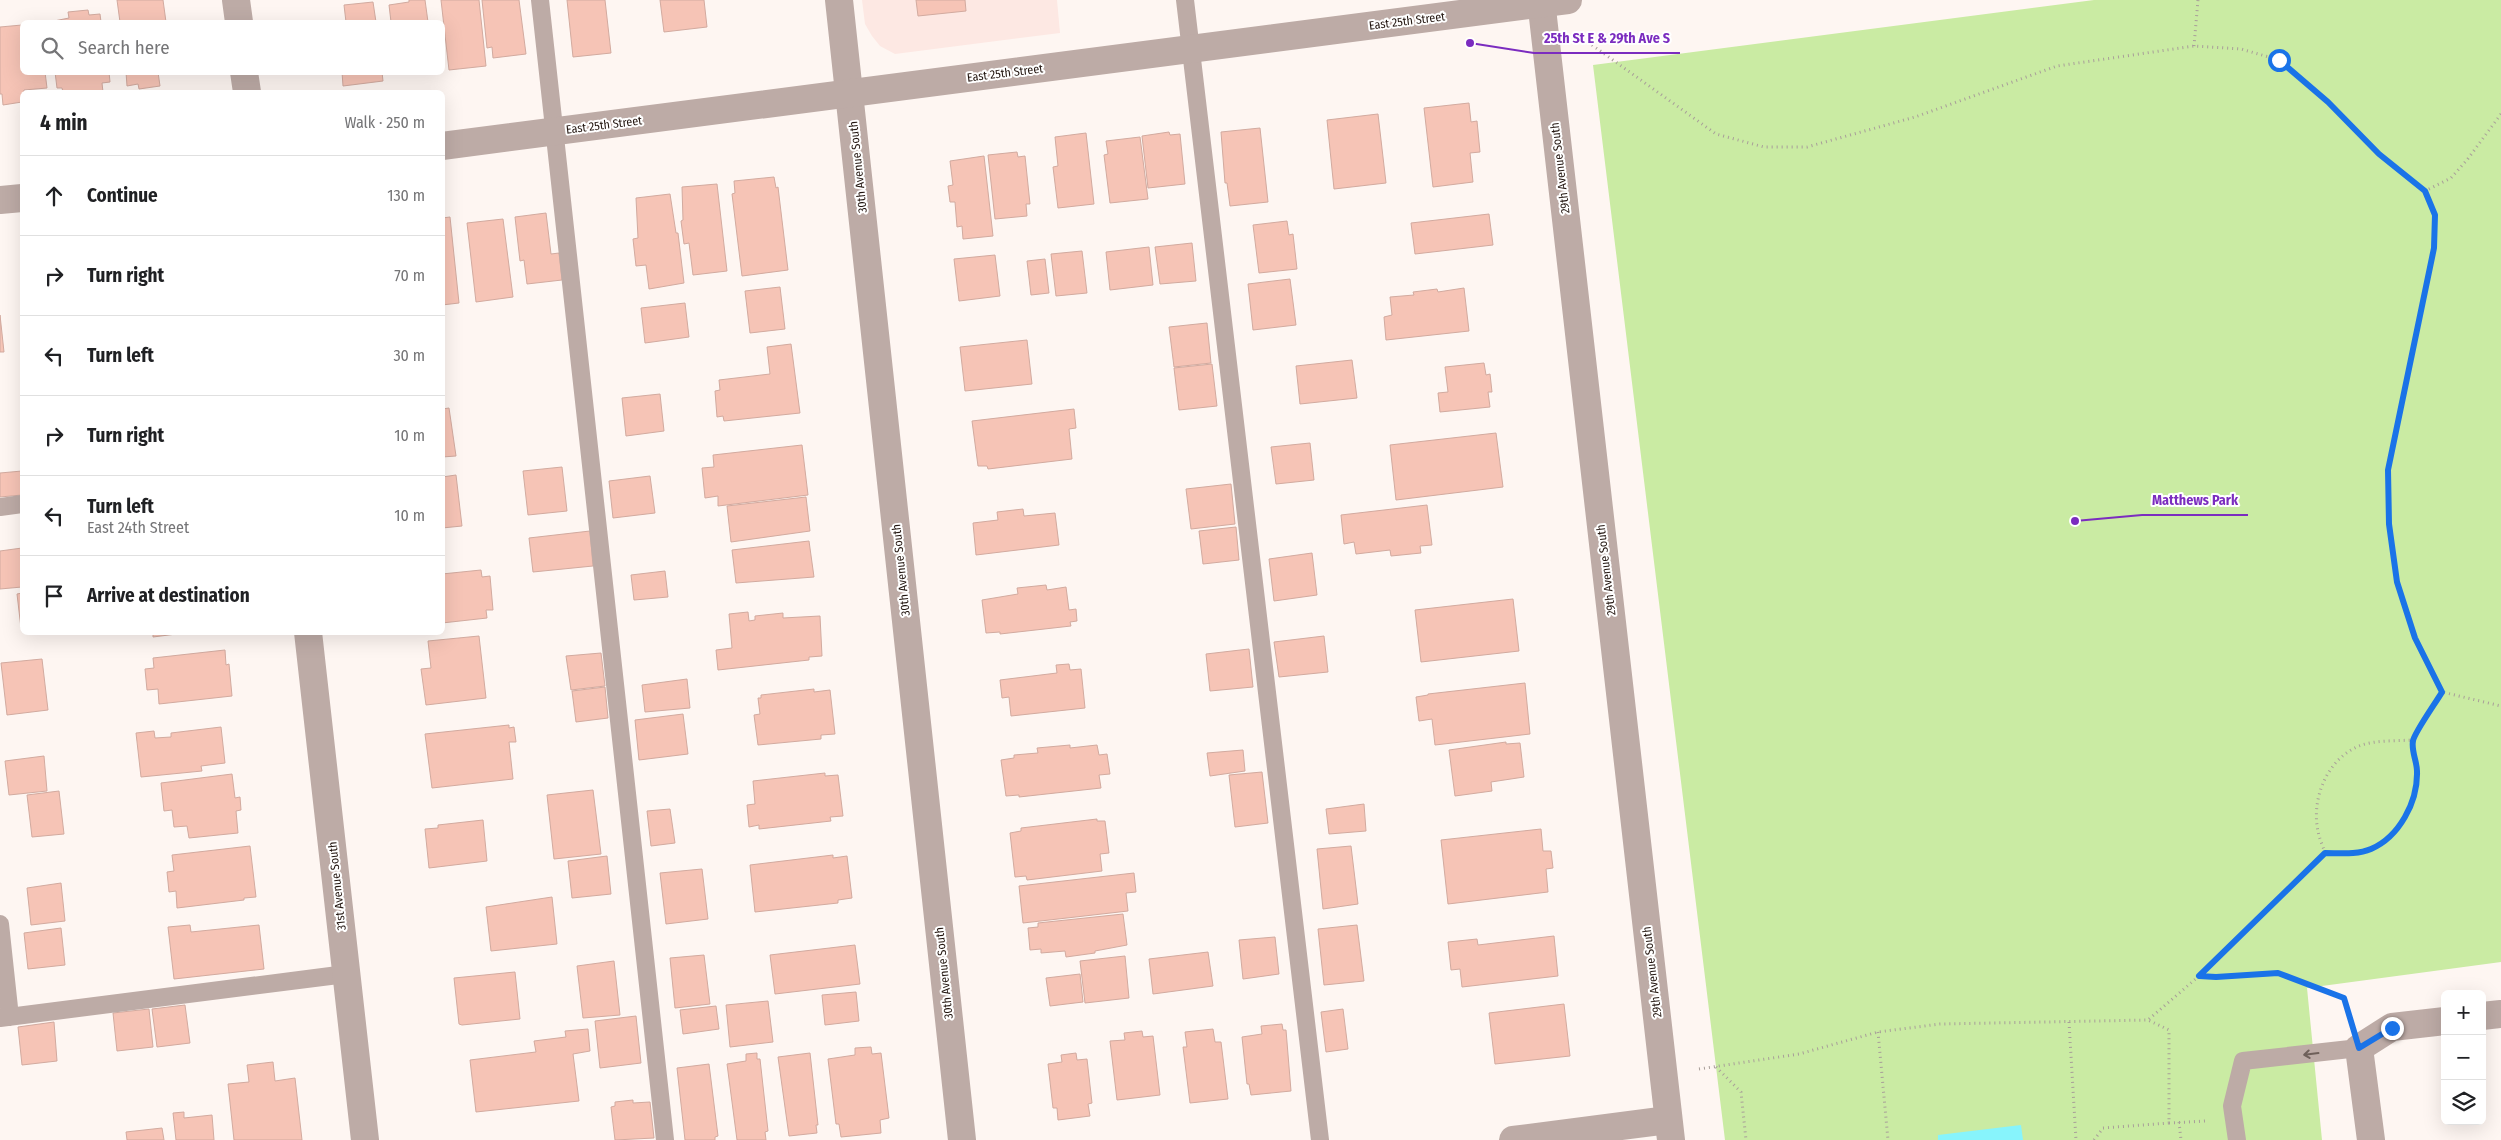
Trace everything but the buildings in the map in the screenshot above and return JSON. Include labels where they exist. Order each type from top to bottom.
[{"type":"street","points":[[236,0],[239,20]]},
{"type":"street","name":"30th Avenue South","points":[[839,0],[962,1140]]},
{"type":"street","name":"East 25th Street","points":[[445,146],[1568,0]]},
{"type":"street","name":"29th Avenue South","points":[[1541,2],[1669,1130]]},
{"type":"street","points":[[244,75],[246,90]]},
{"type":"street","points":[[0,200],[20,198]]},
{"type":"street","name":"31st Avenue South","points":[[308,635],[365,1140]]},
{"type":"street","points":[[2486,1016],[2501,1014]]},
{"type":"street","points":[[2370,1140],[2359,1048],[2392,1028],[2441,1022]]},
{"type":"street","points":[[1513,1140],[1669,1130]]},
{"type":"lane","points":[[540,0],[665,1140]]},
{"type":"lane","points":[[1185,0],[1320,1140]]},
{"type":"lane","points":[[0,507],[20,504]]},
{"type":"lane","points":[[0,924],[5,1017],[346,974]]},
{"type":"lane","points":[[2237,1140],[2232,1106],[2243,1061],[2359,1048]]},
{"type":"path","points":[[2194,46],[2198,0]]},
{"type":"path","points":[[1592,46],[1716,134],[1764,147],[1806,147],[1834,140],[1915,117],[2058,66],[2194,46],[2241,49],[2279,60],[2328,102],[2379,154],[2425,191],[2435,215],[2434,248],[2388,470],[2389,524],[2397,582],[2415,638],[2442,692]]},
{"type":"path","points":[[2425,191],[2451,178],[2467,160],[2501,114]]},
{"type":"path","points":[[2442,692],[2501,706]]},
{"type":"path","points":[[2148,1020],[2199,976],[2325,853],[2353,853],[2370,849],[2386,840],[2403,822],[2412,801],[2417,772],[2413,740],[2442,692]]},
{"type":"path","points":[[2325,853],[2318,830],[2317,809],[2322,784],[2338,760],[2359,746],[2381,742],[2413,740]]},
{"type":"path","points":[[2199,976],[2216,977],[2278,973],[2344,998],[2359,1048]]},
{"type":"path","points":[[1699,1069],[1799,1054],[1878,1032],[1940,1024],[2148,1020],[2169,1030],[2169,1123]]},
{"type":"path","points":[[2069,1022],[2076,1140]]},
{"type":"path","points":[[1878,1032],[1888,1140]]},
{"type":"path","points":[[1716,1067],[1741,1092],[1746,1140]]},
{"type":"path","points":[[2094,1140],[2103,1128],[2234,1120]]},
{"type":"path","points":[[2179,1122],[2181,1140]]},
{"type":"shaded area","points":[[862,0],[1057,0],[1060,33],[895,54],[880,46],[872,36],[865,24]]},
{"type":"green space","points":[[2094,0],[2501,0],[2501,962],[2307,988],[2322,1140],[1725,1140],[1593,65]]},
{"type":"water","points":[[2021,1125],[2023,1140],[1938,1140],[1938,1135]]},
{"type":"place","name":"25th St E & 29th Ave S","points":[[1470,43]]},
{"type":"place","name":"Matthews Park","points":[[2075,521]]},
{"type":"route","points":[[2279,60],[2328,102],[2379,154],[2425,191],[2435,215],[2434,248],[2388,470],[2389,524],[2397,582],[2415,638],[2442,692],[2413,740],[2417,772],[2412,801],[2403,822],[2386,840],[2370,849],[2353,853],[2325,853],[2199,976],[2216,977],[2278,973],[2344,998],[2359,1048],[2392,1028]]}]
